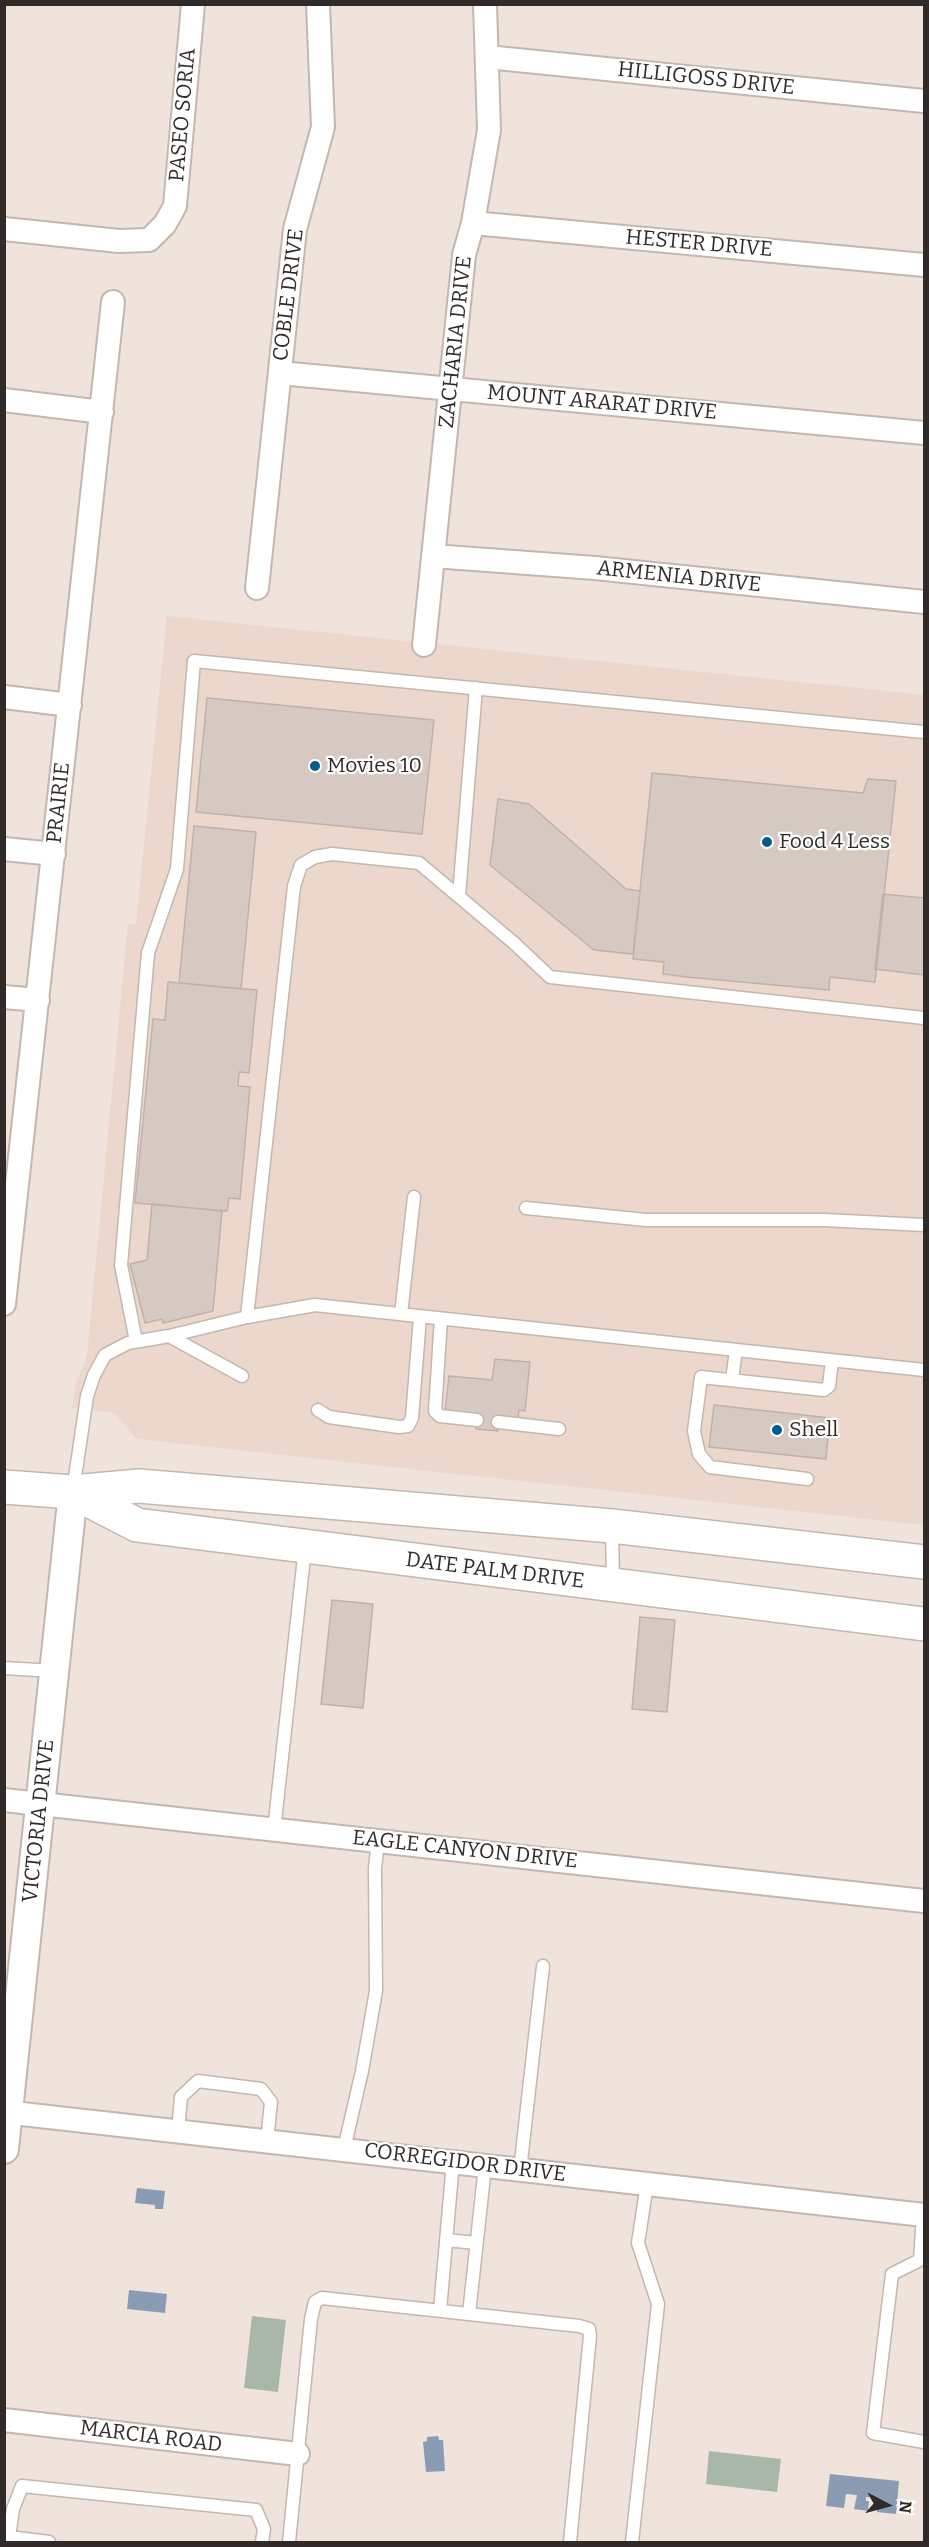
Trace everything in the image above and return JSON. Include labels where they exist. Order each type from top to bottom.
[{"type":"main road","name":"DATE PALM DRIVE","points":[[4,1486],[73,1492],[139,1486],[612,1526],[924,1562]]},
{"type":"main road","name":"DATE PALM DRIVE","points":[[73,1492],[137,1525],[924,1624]]},
{"type":"street","name":"PASEO SORIA","points":[[4,229],[119,241],[149,240],[165,224],[175,206],[193,4]]},
{"type":"street","name":"COBLE DRIVE","points":[[257,588],[295,230],[323,127],[318,4]]},
{"type":"street","name":"ZACHARIA DRIVE","points":[[424,645],[464,255],[473,223],[489,130],[485,4]]},
{"type":"street","name":"HILLIGOSS DRIVE","points":[[487,57],[924,101]]},
{"type":"street","name":"HESTER DRIVE","points":[[473,223],[924,265]]},
{"type":"street","name":"PRAIRIE","points":[[4,1304],[13,1153],[38,1000],[113,302]]},
{"type":"street","name":"MOUNT ARARAT DRIVE","points":[[280,373],[924,433]]},
{"type":"street","points":[[4,400],[102,412]]},
{"type":"street","name":"ARMENIA DRIVE","points":[[433,556],[595,568],[924,602]]},
{"type":"street","points":[[4,697],[70,705]]},
{"type":"street","points":[[4,849],[54,854]]},
{"type":"street","points":[[4,997],[38,1000]]},
{"type":"street","name":"VICTORIA DRIVE","points":[[4,2150],[6,2112],[73,1492]]},
{"type":"street","name":"EAGLE CANYON DRIVE","points":[[4,1800],[924,1901]]},
{"type":"street","name":"CORREGIDOR DRIVE","points":[[6,2112],[923,2215]]},
{"type":"street","name":"MARCIA ROAD","points":[[4,2420],[298,2454]]},
{"type":"lane","points":[[136,1341],[121,1265],[148,953],[177,869],[194,661],[924,732]]},
{"type":"lane","points":[[459,895],[476,688]]},
{"type":"lane","points":[[247,1317],[294,886],[301,865],[315,857],[332,854],[419,863],[459,895],[550,977],[924,1018]]},
{"type":"lane","points":[[400,1314],[414,1197]]},
{"type":"lane","points":[[526,1208],[646,1220],[824,1220],[924,1225]]},
{"type":"lane","points":[[73,1492],[87,1396],[94,1375],[105,1355],[136,1341],[315,1305],[924,1370]]},
{"type":"lane","points":[[318,1410],[328,1417],[399,1427],[408,1426],[412,1418],[420,1317]]},
{"type":"lane","points":[[441,1319],[433,1403],[435,1411],[440,1416],[477,1420]]},
{"type":"lane","points":[[169,1336],[242,1377]]},
{"type":"lane","points":[[732,1380],[736,1350]]},
{"type":"lane","points":[[807,1479],[710,1467],[699,1454],[694,1431],[701,1377],[824,1390],[829,1386],[832,1360]]},
{"type":"lane","points":[[498,1422],[559,1429]]},
{"type":"lane","points":[[612,1526],[613,1586]]},
{"type":"lane","points":[[274,1830],[305,1546]]},
{"type":"lane","points":[[4,1668],[54,1671]]},
{"type":"lane","points":[[344,2150],[362,2071],[376,1991],[375,1868],[378,1841]]},
{"type":"lane","points":[[520,2170],[543,1966]]},
{"type":"lane","points":[[178,2131],[181,2097],[198,2081],[261,2089],[271,2102],[267,2141]]},
{"type":"lane","points":[[440,2310],[453,2162]]},
{"type":"lane","points":[[469,2314],[485,2166]]},
{"type":"lane","points":[[632,2542],[658,2304],[638,2243],[647,2184]]},
{"type":"lane","points":[[923,2215],[922,2262],[892,2274],[873,2433],[924,2442]]},
{"type":"lane","points":[[447,2240],[476,2243]]},
{"type":"lane","points":[[289,2542],[311,2319],[315,2302],[322,2298],[579,2326],[589,2330],[570,2542]]},
{"type":"lane","points":[[49,2542],[7,2537],[13,2509],[22,2486],[256,2510],[264,2529],[262,2542]]},
{"type":"shaded area","points":[[167,616],[924,695],[924,1525],[137,1439],[114,1413],[72,1408],[75,1387],[87,1356],[128,924],[136,924]]},
{"type":"green space","points":[[252,2316],[286,2320],[278,2392],[244,2388]]},
{"type":"green space","points":[[709,2451],[781,2459],[777,2492],[706,2484]]},
{"type":"water","points":[[137,2188],[165,2191],[163,2209],[155,2209],[155,2205],[135,2203]]},
{"type":"water","points":[[129,2290],[167,2294],[165,2313],[127,2309]]},
{"type":"water","points":[[438,2436],[439,2440],[443,2440],[445,2471],[426,2472],[423,2442],[427,2441],[427,2437]]},
{"type":"water","points":[[830,2474],[899,2481],[896,2514],[877,2512],[878,2498],[866,2497],[866,2501],[869,2501],[868,2511],[854,2509],[857,2495],[846,2494],[844,2508],[826,2506]]},
{"type":"building","name":"Movies 10","points":[[207,698],[434,720],[422,834],[196,812]]},
{"type":"building","name":"Food 4 Less","points":[[652,773],[863,793],[868,779],[896,781],[875,982],[830,977],[829,990],[687,977],[663,974],[664,962],[633,959]]},
{"type":"building","points":[[498,799],[529,804],[626,889],[640,891],[633,954],[594,950],[490,865]]},
{"type":"building","points":[[194,826],[256,832],[241,989],[179,983]]},
{"type":"building","points":[[883,894],[924,898],[924,975],[875,969]]},
{"type":"building","points":[[168,982],[257,990],[249,1073],[239,1072],[238,1086],[250,1087],[240,1199],[229,1198],[227,1211],[135,1203],[153,1019],[165,1020]]},
{"type":"building","points":[[152,1204],[222,1211],[213,1311],[163,1323],[162,1319],[145,1323],[130,1264],[147,1260]]},
{"type":"building","points":[[495,1359],[530,1362],[525,1411],[519,1410],[518,1419],[499,1417],[498,1431],[476,1429],[477,1415],[445,1412],[449,1376],[492,1380]]},
{"type":"building","points":[[714,1405],[830,1418],[826,1459],[709,1447]]},
{"type":"building","points":[[332,1600],[373,1604],[363,1708],[321,1704]]},
{"type":"building","points":[[640,1617],[675,1620],[667,1712],[632,1709]]},
{"type":"place","name":"Movies 10","points":[[315,766]]},
{"type":"place","name":"Food 4 Less","points":[[767,842]]},
{"type":"place","name":"Shell","points":[[777,1430]]}]
